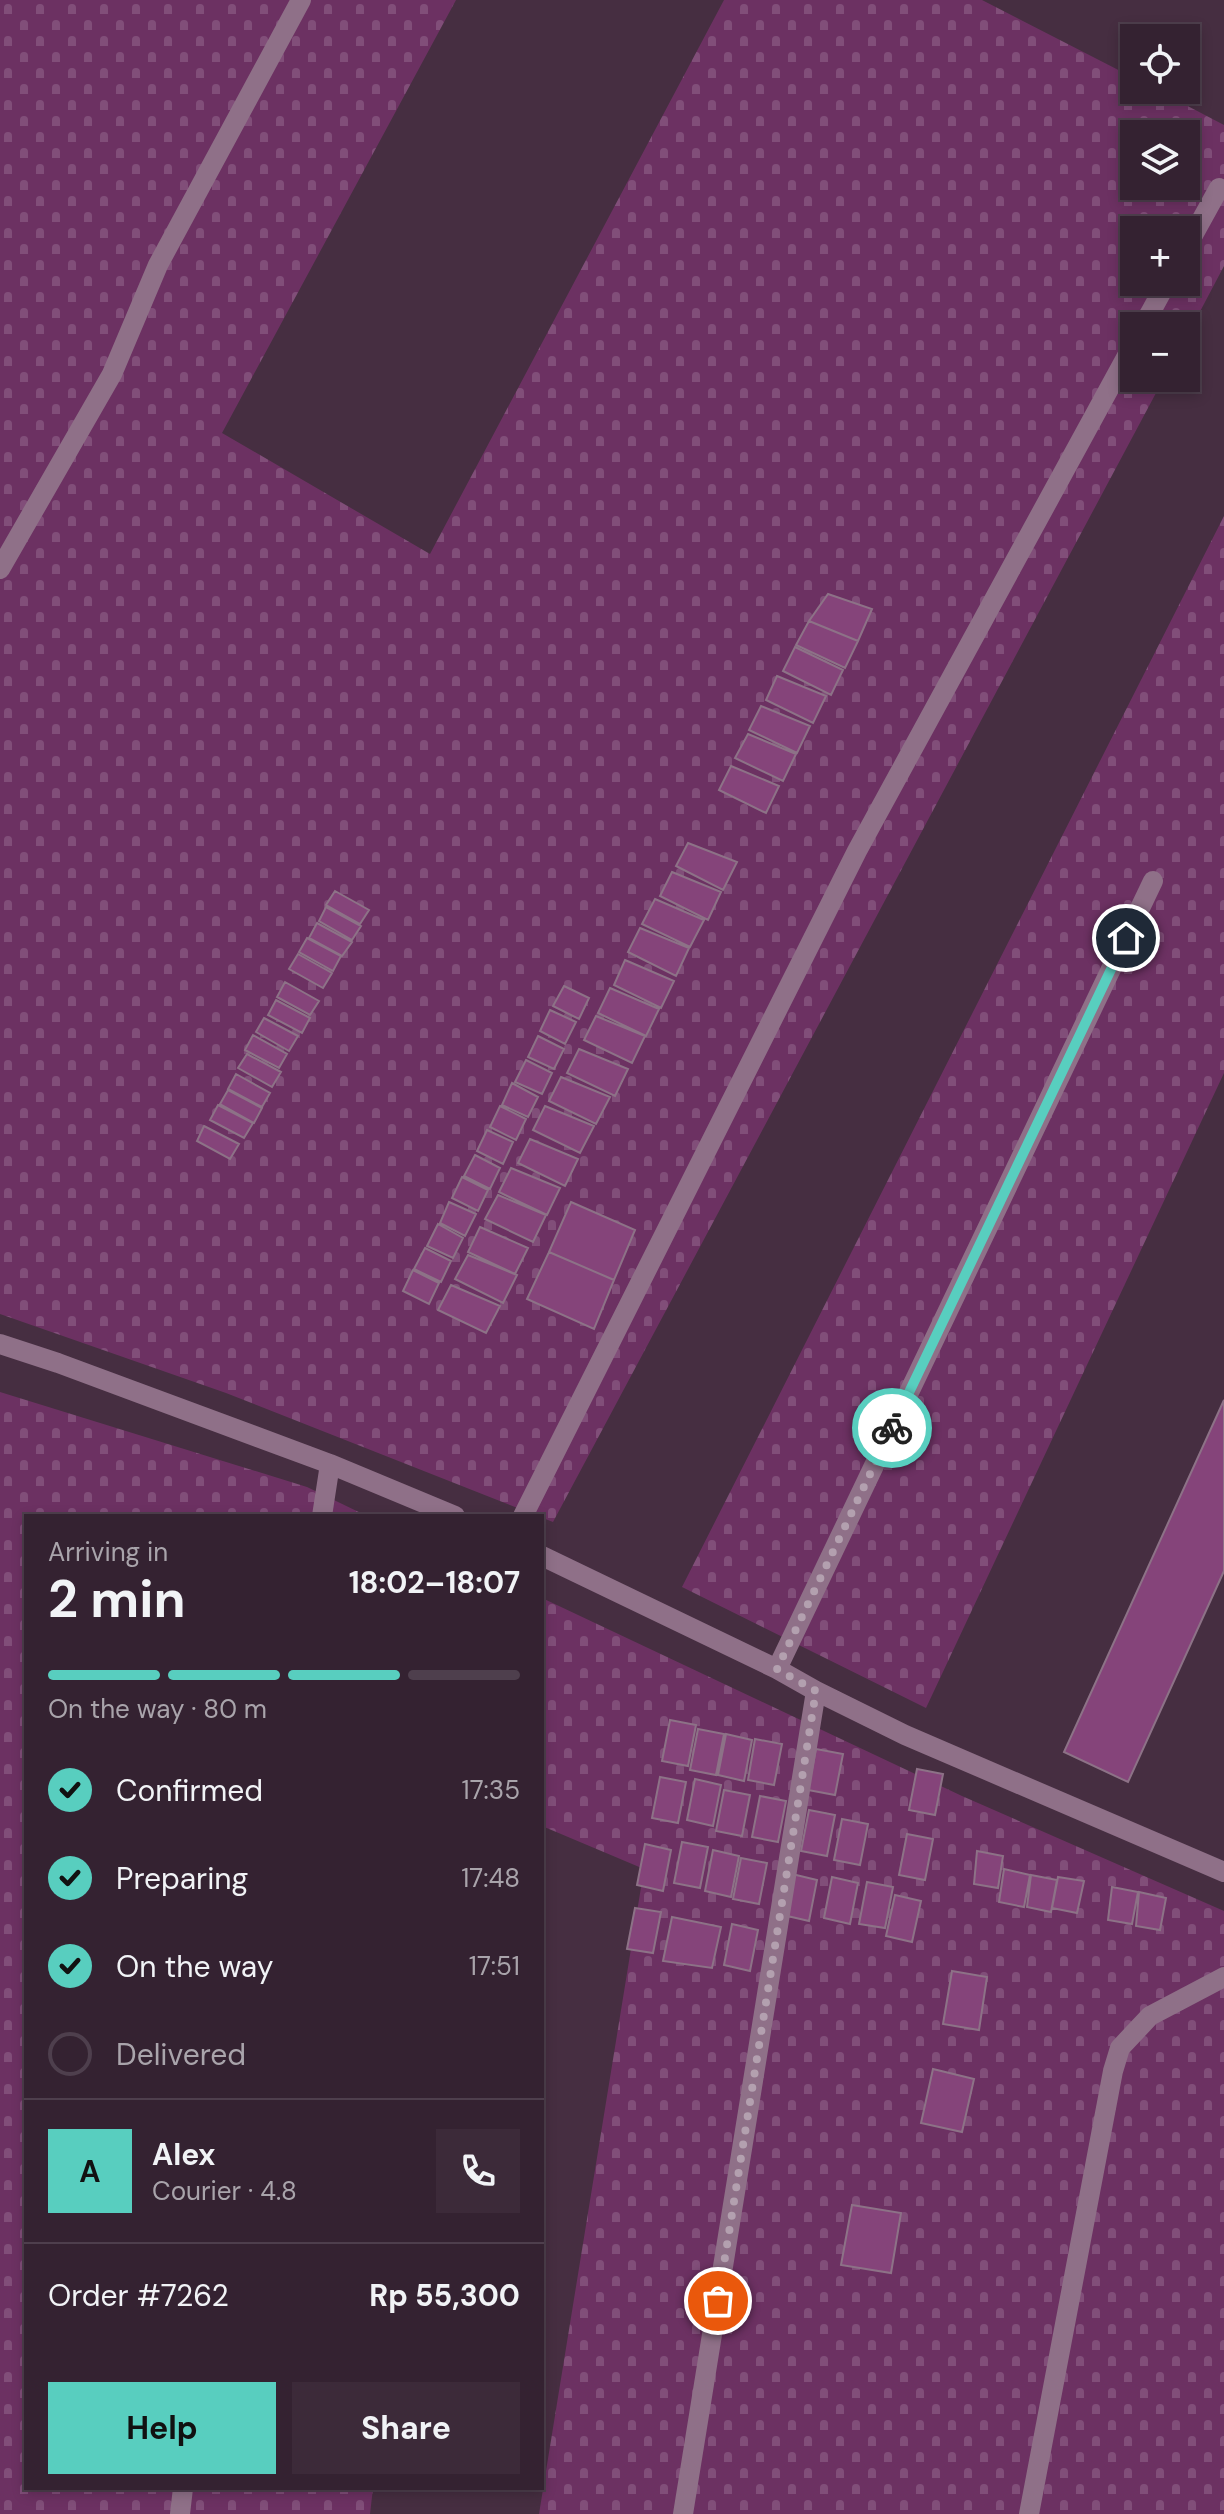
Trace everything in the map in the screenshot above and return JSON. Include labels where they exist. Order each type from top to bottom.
[{"type":"lane","points":[[0,569],[112,374],[158,265],[301,0]]},
{"type":"lane","points":[[1200,223],[1219,188]]},
{"type":"lane","points":[[524,1514],[857,851],[1120,369]]},
{"type":"lane","points":[[777,1669],[1153,881]]},
{"type":"lane","points":[[0,1344],[330,1464],[450,1514]]},
{"type":"lane","points":[[322,1514],[330,1464]]},
{"type":"lane","points":[[544,1557],[777,1669],[905,1735],[1224,1872]]},
{"type":"lane","points":[[683,2514],[816,1691]]},
{"type":"lane","points":[[1029,2514],[1113,2071],[1120,2048],[1150,2016],[1224,1977]]},
{"type":"lane","points":[[180,2514],[183,2490]]},
{"type":"green space","points":[[0,0],[456,0],[222,433],[430,554],[724,0],[982,0],[1120,71],[1120,104],[1184,104],[1224,125],[1224,266],[1200,312],[1120,312],[1120,392],[1157,392],[553,1522],[544,1518],[544,1514],[533,1514],[226,1393],[0,1314]]},
{"type":"green space","points":[[1224,516],[1224,1073],[926,1708],[682,1587]]},
{"type":"green space","points":[[0,1392],[307,1487],[363,1514],[24,1514],[24,2490],[373,2490],[370,2514],[0,2514]]},
{"type":"green space","points":[[544,1599],[962,1796],[1224,1911],[1224,2514],[539,2514],[644,1869],[544,1827]]},
{"type":"building","points":[[828,594],[872,609],[858,641],[809,621]]},
{"type":"building","points":[[809,621],[858,641],[845,668],[796,645]]},
{"type":"building","points":[[795,647],[843,670],[831,695],[783,671]]},
{"type":"building","points":[[777,676],[826,696],[813,723],[766,700]]},
{"type":"building","points":[[761,706],[810,726],[797,753],[749,730]]},
{"type":"building","points":[[748,734],[796,754],[783,781],[735,758]]},
{"type":"building","points":[[731,766],[779,786],[766,813],[719,790]]},
{"type":"building","points":[[688,843],[737,862],[723,890],[676,866]]},
{"type":"building","points":[[672,872],[721,892],[708,920],[660,896]]},
{"type":"building","points":[[335,891],[369,910],[360,924],[326,905]]},
{"type":"building","points":[[655,899],[704,920],[690,947],[642,924]]},
{"type":"building","points":[[326,907],[361,926],[352,940],[319,921]]},
{"type":"building","points":[[317,923],[352,942],[342,956],[309,938]]},
{"type":"building","points":[[640,928],[689,948],[676,976],[628,952]]},
{"type":"building","points":[[307,938],[341,956],[333,971],[299,952]]},
{"type":"building","points":[[298,954],[332,973],[323,988],[289,969]]},
{"type":"building","points":[[625,960],[674,981],[661,1008],[614,985]]},
{"type":"building","points":[[285,982],[319,1001],[310,1015],[277,997]]},
{"type":"building","points":[[564,986],[589,998],[579,1019],[553,1006]]},
{"type":"building","points":[[610,988],[659,1009],[646,1036],[598,1013]]},
{"type":"building","points":[[276,1000],[310,1018],[302,1033],[268,1015]]},
{"type":"building","points":[[550,1010],[576,1022],[565,1044],[540,1031]]},
{"type":"building","points":[[596,1016],[645,1036],[632,1063],[584,1040]]},
{"type":"building","points":[[264,1018],[298,1036],[289,1051],[256,1032]]},
{"type":"building","points":[[253,1035],[287,1054],[279,1068],[245,1050]]},
{"type":"building","points":[[538,1036],[564,1049],[554,1069],[528,1057]]},
{"type":"building","points":[[579,1049],[628,1069],[615,1096],[567,1073]]},
{"type":"building","points":[[247,1054],[281,1072],[272,1087],[238,1068]]},
{"type":"building","points":[[526,1060],[552,1073],[542,1094],[515,1082]]},
{"type":"building","points":[[236,1074],[270,1093],[262,1107],[228,1089]]},
{"type":"building","points":[[561,1077],[610,1097],[596,1124],[549,1101]]},
{"type":"building","points":[[512,1083],[538,1097],[528,1117],[502,1105]]},
{"type":"building","points":[[228,1090],[262,1108],[254,1123],[220,1104]]},
{"type":"building","points":[[218,1105],[253,1123],[244,1138],[210,1120]]},
{"type":"building","points":[[500,1106],[526,1119],[516,1140],[490,1127]]},
{"type":"building","points":[[545,1106],[594,1126],[580,1153],[533,1130]]},
{"type":"building","points":[[204,1126],[239,1144],[230,1159],[197,1141]]},
{"type":"building","points":[[487,1130],[513,1142],[503,1164],[477,1151]]},
{"type":"building","points":[[530,1139],[578,1159],[565,1186],[518,1163]]},
{"type":"building","points":[[475,1155],[500,1168],[490,1189],[464,1176]]},
{"type":"building","points":[[511,1168],[560,1188],[547,1215],[499,1192]]},
{"type":"building","points":[[462,1177],[488,1190],[478,1211],[452,1198]]},
{"type":"building","points":[[498,1195],[546,1215],[533,1242],[485,1219]]},
{"type":"building","points":[[449,1202],[476,1214],[465,1236],[440,1223]]},
{"type":"building","points":[[571,1202],[635,1230],[614,1280],[549,1252]]},
{"type":"building","points":[[438,1224],[463,1238],[453,1258],[427,1246]]},
{"type":"building","points":[[480,1227],[528,1248],[515,1274],[468,1252]]},
{"type":"building","points":[[425,1248],[451,1261],[441,1282],[414,1269]]},
{"type":"building","points":[[549,1252],[614,1280],[594,1329],[527,1299]]},
{"type":"building","points":[[468,1255],[517,1275],[503,1303],[455,1279]]},
{"type":"building","points":[[413,1270],[439,1283],[429,1304],[403,1291]]},
{"type":"building","points":[[451,1285],[500,1306],[486,1333],[438,1310]]},
{"type":"building","points":[[1224,1400],[1224,1571],[1128,1782],[1064,1752]]},
{"type":"building","points":[[670,1720],[696,1725],[688,1766],[662,1761]]},
{"type":"building","points":[[698,1729],[724,1734],[716,1775],[690,1770]]},
{"type":"building","points":[[726,1734],[752,1740],[744,1781],[718,1775]]},
{"type":"building","points":[[755,1739],[782,1744],[774,1785],[748,1780]]},
{"type":"building","points":[[816,1749],[843,1754],[835,1795],[808,1790]]},
{"type":"building","points":[[917,1769],[943,1774],[935,1815],[909,1810]]},
{"type":"building","points":[[660,1777],[686,1782],[678,1823],[652,1818]]},
{"type":"building","points":[[695,1779],[721,1785],[713,1826],[687,1820]]},
{"type":"building","points":[[724,1790],[750,1795],[742,1836],[716,1831]]},
{"type":"building","points":[[760,1796],[786,1801],[778,1842],[752,1837]]},
{"type":"building","points":[[809,1810],[835,1815],[827,1856],[801,1851]]},
{"type":"building","points":[[842,1819],[868,1824],[860,1865],[834,1860]]},
{"type":"building","points":[[907,1834],[933,1839],[925,1880],[899,1875]]},
{"type":"building","points":[[682,1842],[708,1847],[700,1888],[674,1883]]},
{"type":"building","points":[[645,1844],[671,1850],[663,1891],[637,1885]]},
{"type":"building","points":[[713,1850],[739,1856],[731,1897],[705,1891]]},
{"type":"building","points":[[977,1851],[1003,1856],[998,1888],[974,1884]]},
{"type":"building","points":[[741,1858],[767,1863],[759,1904],[733,1899]]},
{"type":"building","points":[[1004,1869],[1030,1875],[1024,1907],[999,1902]]},
{"type":"building","points":[[792,1874],[817,1880],[809,1921],[783,1915]]},
{"type":"building","points":[[1031,1875],[1057,1880],[1051,1912],[1027,1907]]},
{"type":"building","points":[[832,1877],[858,1883],[850,1924],[824,1918]]},
{"type":"building","points":[[1058,1877],[1084,1881],[1077,1913],[1052,1908]]},
{"type":"building","points":[[867,1882],[893,1887],[885,1928],[859,1924]]},
{"type":"building","points":[[1112,1887],[1138,1892],[1132,1924],[1108,1920]]},
{"type":"building","points":[[1139,1892],[1166,1898],[1160,1930],[1136,1926]]},
{"type":"building","points":[[895,1895],[921,1901],[912,1942],[886,1936]]},
{"type":"building","points":[[635,1908],[661,1912],[653,1953],[627,1949]]},
{"type":"building","points":[[672,1917],[721,1927],[712,1968],[663,1961]]},
{"type":"building","points":[[732,1924],[758,1930],[750,1971],[724,1965]]},
{"type":"building","points":[[952,1971],[987,1977],[979,2030],[943,2024]]},
{"type":"building","points":[[933,2069],[974,2079],[962,2132],[921,2123]]},
{"type":"building","points":[[852,2205],[901,2213],[891,2273],[841,2265]]},
{"type":"way so far","points":[[718,2301],[816,1691],[777,1669],[892,1428]]},
{"type":"route","points":[[892,1428],[1126,938]]}]
